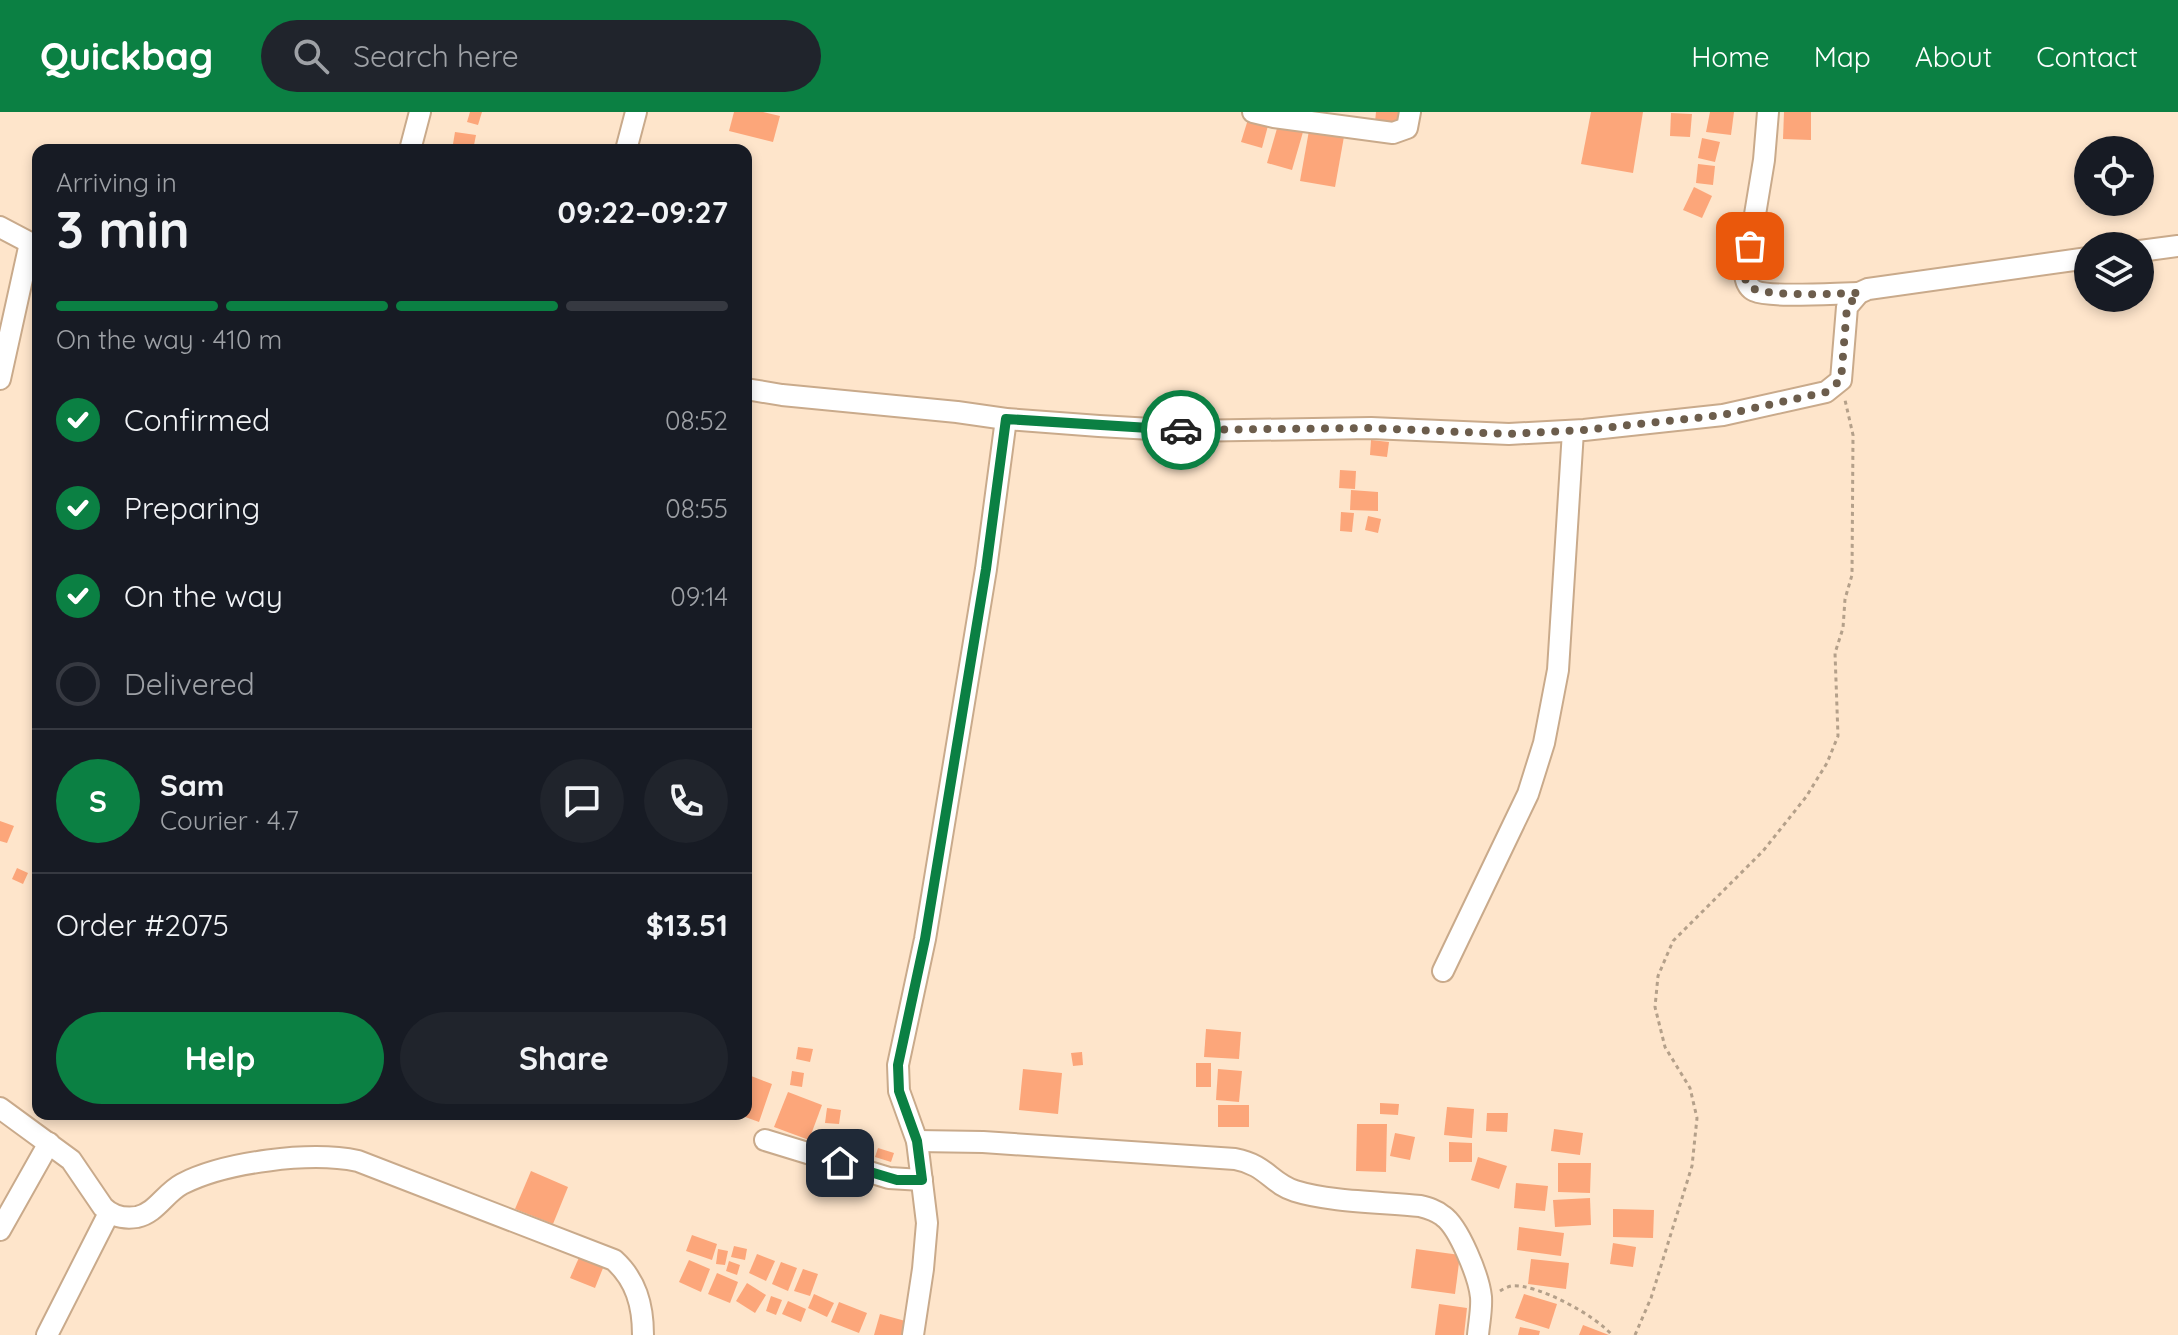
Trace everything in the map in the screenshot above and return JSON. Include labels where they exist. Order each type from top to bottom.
[{"type":"street","points":[[412,144],[420,112]]},
{"type":"street","points":[[628,144],[636,112]]},
{"type":"street","points":[[1253,112],[1367,121],[1402,131],[1407,128],[1410,112]]},
{"type":"street","points":[[1768,112],[1764,160],[1745,275],[1747,284],[1754,291],[1859,293],[1868,289],[2074,260]]},
{"type":"street","points":[[0,227],[32,244]]},
{"type":"street","points":[[2154,249],[2178,246]]},
{"type":"street","points":[[0,379],[32,253]]},
{"type":"street","points":[[752,390],[1006,419],[1187,431],[1371,428],[1509,434],[1573,431],[1723,415],[1826,392],[1841,380],[1847,307],[1859,293]]},
{"type":"street","points":[[913,1335],[927,1223],[917,1141],[899,1091],[898,1065],[925,939],[986,569],[1006,419]]},
{"type":"street","points":[[1443,971],[1528,794],[1544,743],[1558,670],[1573,431]]},
{"type":"street","points":[[0,1108],[71,1160],[109,1213],[122,1217],[140,1216],[183,1184],[238,1167],[316,1157],[358,1161],[614,1260],[628,1272],[635,1286],[643,1335]]},
{"type":"street","points":[[765,1140],[889,1178],[922,1180]]},
{"type":"street","points":[[917,1141],[983,1142],[1235,1159],[1257,1165],[1297,1192],[1420,1206],[1442,1214],[1455,1228],[1479,1285],[1478,1335]]},
{"type":"street","points":[[0,1230],[49,1143]]},
{"type":"street","points":[[47,1335],[109,1213]]},
{"type":"path","points":[[1635,1335],[1651,1298],[1692,1166],[1697,1118],[1690,1088],[1665,1047],[1655,1007],[1658,976],[1673,941],[1763,851],[1806,797],[1827,763],[1838,736],[1835,653],[1843,628],[1845,599],[1852,575],[1853,435],[1841,380]]},
{"type":"path","points":[[1481,1299],[1512,1286],[1540,1292],[1591,1316],[1612,1335]]},
{"type":"building","points":[[470,112],[482,112],[478,125],[467,122]]},
{"type":"building","points":[[734,112],[763,112],[780,116],[773,142],[729,131]]},
{"type":"building","points":[[1376,112],[1408,112],[1406,127],[1375,122]]},
{"type":"building","points":[[1591,112],[1643,112],[1633,173],[1581,164]]},
{"type":"building","points":[[1710,112],[1734,112],[1731,135],[1706,132]]},
{"type":"building","points":[[1784,112],[1811,112],[1811,140],[1783,139]]},
{"type":"building","points":[[1671,113],[1692,114],[1690,137],[1670,136]]},
{"type":"building","points":[[1249,116],[1269,122],[1262,148],[1241,142]]},
{"type":"building","points":[[1278,125],[1303,132],[1292,170],[1267,163]]},
{"type":"building","points":[[1310,125],[1345,131],[1335,187],[1300,181]]},
{"type":"building","points":[[455,132],[476,135],[474,144],[453,144]]},
{"type":"building","points":[[1702,138],[1720,142],[1715,162],[1698,158]]},
{"type":"building","points":[[1698,164],[1715,166],[1713,185],[1696,183]]},
{"type":"building","points":[[1694,187],[1712,196],[1702,218],[1683,210]]},
{"type":"building","points":[[1371,440],[1389,442],[1387,457],[1370,455]]},
{"type":"building","points":[[1340,470],[1356,471],[1355,489],[1339,488]]},
{"type":"building","points":[[1351,490],[1378,492],[1378,511],[1350,510]]},
{"type":"building","points":[[1341,512],[1354,513],[1352,532],[1340,531]]},
{"type":"building","points":[[1368,516],[1381,519],[1378,533],[1365,530]]},
{"type":"building","points":[[0,821],[14,826],[7,843],[0,841]]},
{"type":"building","points":[[17,868],[28,873],[23,884],[12,879]]},
{"type":"building","points":[[1206,1029],[1241,1032],[1239,1059],[1204,1057]]},
{"type":"building","points":[[798,1047],[813,1049],[810,1062],[796,1059]]},
{"type":"building","points":[[1082,1052],[1083,1065],[1073,1066],[1071,1053]]},
{"type":"building","points":[[1196,1063],[1211,1063],[1211,1087],[1196,1087]]},
{"type":"building","points":[[1023,1069],[1062,1073],[1058,1114],[1019,1110]]},
{"type":"building","points":[[1218,1069],[1242,1071],[1239,1102],[1216,1100]]},
{"type":"building","points":[[792,1071],[804,1073],[802,1087],[790,1085]]},
{"type":"building","points":[[752,1076],[772,1084],[759,1122],[752,1119]]},
{"type":"building","points":[[788,1092],[822,1105],[809,1140],[774,1127]]},
{"type":"building","points":[[1380,1103],[1399,1104],[1398,1115],[1380,1114]]},
{"type":"building","points":[[1218,1105],[1249,1105],[1249,1127],[1218,1127]]},
{"type":"building","points":[[1447,1107],[1474,1109],[1472,1138],[1444,1135]]},
{"type":"building","points":[[827,1108],[841,1110],[839,1124],[825,1123]]},
{"type":"building","points":[[1487,1113],[1508,1113],[1507,1132],[1486,1131]]},
{"type":"building","points":[[1357,1124],[1387,1124],[1386,1172],[1356,1171]]},
{"type":"building","points":[[1554,1129],[1583,1133],[1580,1155],[1551,1151]]},
{"type":"building","points":[[1395,1133],[1415,1137],[1410,1160],[1390,1156]]},
{"type":"building","points":[[1449,1142],[1472,1143],[1472,1162],[1449,1162]]},
{"type":"building","points":[[878,1148],[894,1153],[891,1162],[875,1157]]},
{"type":"building","points":[[1478,1157],[1507,1166],[1499,1189],[1471,1180]]},
{"type":"building","points":[[1558,1163],[1591,1163],[1590,1193],[1558,1192]]},
{"type":"building","points":[[531,1171],[568,1187],[553,1224],[515,1209]]},
{"type":"building","points":[[1516,1183],[1548,1186],[1545,1211],[1514,1208]]},
{"type":"building","points":[[1590,1198],[1591,1225],[1555,1227],[1553,1200]]},
{"type":"building","points":[[1613,1209],[1654,1210],[1653,1238],[1613,1237]]},
{"type":"building","points":[[1519,1227],[1564,1233],[1561,1256],[1517,1250]]},
{"type":"building","points":[[692,1235],[717,1244],[712,1260],[686,1251]]},
{"type":"building","points":[[1613,1243],[1636,1247],[1633,1267],[1610,1264]]},
{"type":"building","points":[[734,1246],[747,1249],[745,1260],[731,1257]]},
{"type":"building","points":[[718,1249],[728,1251],[725,1265],[716,1264]]},
{"type":"building","points":[[1416,1249],[1460,1255],[1455,1294],[1411,1288]]},
{"type":"building","points":[[581,1253],[605,1263],[595,1288],[570,1278]]},
{"type":"building","points":[[757,1254],[775,1261],[766,1281],[749,1273]]},
{"type":"building","points":[[1531,1259],[1569,1263],[1566,1289],[1528,1284]]},
{"type":"building","points":[[689,1260],[710,1269],[701,1292],[679,1282]]},
{"type":"building","points":[[729,1261],[740,1265],[737,1275],[726,1271]]},
{"type":"building","points":[[781,1262],[797,1268],[788,1291],[772,1284]]},
{"type":"building","points":[[803,1269],[818,1274],[810,1296],[794,1291]]},
{"type":"building","points":[[717,1273],[738,1282],[730,1303],[708,1294]]},
{"type":"building","points":[[747,1283],[766,1295],[755,1313],[736,1301]]},
{"type":"building","points":[[814,1294],[834,1303],[827,1317],[808,1308]]},
{"type":"building","points":[[1524,1294],[1557,1304],[1549,1329],[1515,1318]]},
{"type":"building","points":[[771,1296],[782,1300],[776,1315],[766,1311]]},
{"type":"building","points":[[788,1301],[806,1309],[801,1322],[782,1314]]},
{"type":"building","points":[[839,1302],[867,1313],[859,1333],[831,1322]]},
{"type":"building","points":[[1439,1304],[1467,1308],[1464,1335],[1435,1335]]},
{"type":"building","points":[[880,1314],[909,1322],[906,1335],[874,1335]]},
{"type":"building","points":[[1583,1325],[1609,1335],[1579,1335]]},
{"type":"building","points":[[1520,1327],[1540,1331],[1539,1335],[1518,1335]]},
{"type":"way so far","points":[[1181,430],[1371,428],[1509,434],[1584,430],[1723,415],[1826,392],[1841,380],[1847,307],[1859,293],[1754,291],[1747,284],[1745,275],[1750,246]]},
{"type":"route","points":[[840,1163],[897,1180],[922,1180],[917,1141],[899,1091],[898,1065],[925,939],[986,569],[1006,419],[1181,430]]}]
